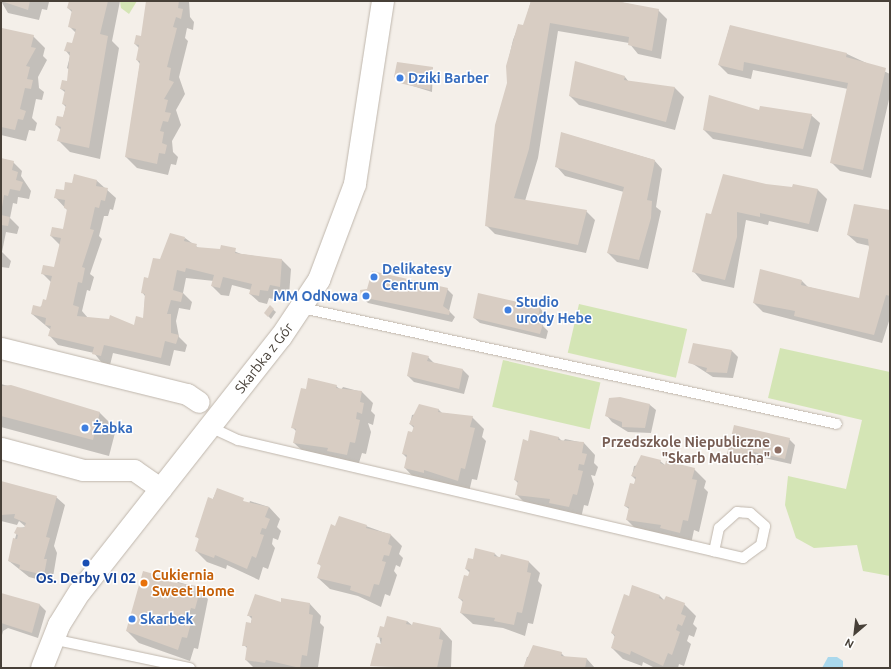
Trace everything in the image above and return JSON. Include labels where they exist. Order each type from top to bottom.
[{"type":"street","name":"Skarbka z Gór","points":[[42,668],[52,639],[80,592],[302,308],[332,252],[355,184],[383,1]]},
{"type":"street","points":[[1,348],[187,394],[199,402]]},
{"type":"street","points":[[1,448],[83,470],[134,470],[160,489]]},
{"type":"lane","points":[[302,308],[837,424]]},
{"type":"lane","points":[[210,427],[238,440],[743,558],[753,553],[761,544],[765,526],[750,513],[737,512],[719,528],[714,551]]},
{"type":"lane","points":[[52,639],[190,668]]},
{"type":"green space","points":[[120,1],[137,1],[129,14],[121,8]]},
{"type":"green space","points":[[579,304],[687,329],[676,378],[568,353]]},
{"type":"green space","points":[[780,348],[890,372],[890,576],[863,571],[857,545],[814,548],[796,538],[785,505],[788,476],[846,489],[862,420],[768,398]]},
{"type":"green space","points":[[503,360],[600,382],[590,429],[492,407]]},
{"type":"water","points":[[828,657],[837,657],[843,661],[843,668],[822,668]]},
{"type":"building","points":[[1,1],[30,1],[28,10]]},
{"type":"building","points":[[69,1],[108,1],[100,34],[108,36],[89,148],[57,141],[61,127],[55,125],[57,116],[63,117],[66,105],[62,104],[65,90],[60,89],[62,80],[67,81],[70,52],[64,51],[67,42],[72,43],[76,29],[68,27],[72,10],[67,8]]},
{"type":"building","points":[[146,1],[179,1],[178,8],[183,9],[181,19],[176,17],[173,27],[177,28],[167,67],[171,68],[169,80],[174,82],[164,99],[168,100],[165,112],[171,113],[168,122],[163,121],[160,131],[164,132],[162,143],[167,145],[165,154],[159,153],[157,164],[125,157],[140,61],[136,60],[139,45],[134,44],[136,35],[141,36]]},
{"type":"building","points":[[531,1],[616,1],[659,9],[652,51],[628,45],[629,37],[550,23],[529,149],[514,198],[587,210],[578,245],[485,226],[495,125],[507,83],[506,66],[518,24],[523,25]]},
{"type":"building","points":[[730,25],[847,53],[846,57],[886,68],[863,170],[830,163],[848,83],[744,62],[743,71],[718,65]]},
{"type":"building","points":[[2,28],[34,35],[31,47],[36,48],[26,66],[30,67],[27,79],[33,80],[31,89],[25,88],[20,109],[26,111],[23,120],[18,119],[15,130],[1,127]]},
{"type":"building","points":[[575,61],[625,76],[624,80],[675,87],[666,122],[569,96]]},
{"type":"building","points":[[397,62],[433,67],[430,90],[399,83],[394,77]]},
{"type":"building","points":[[709,95],[759,110],[760,106],[812,114],[803,149],[703,130]]},
{"type":"building","points":[[561,132],[655,160],[647,200],[652,201],[651,218],[639,260],[607,253],[624,187],[555,167]]},
{"type":"building","points":[[1,158],[14,161],[12,170],[18,172],[16,180],[23,182],[20,191],[10,189],[8,196],[4,195],[2,207]]},
{"type":"building","points":[[74,174],[97,180],[96,186],[108,188],[105,201],[101,200],[99,208],[95,207],[90,229],[94,230],[82,267],[85,268],[82,283],[78,282],[73,305],[79,307],[77,316],[109,319],[110,315],[134,325],[136,316],[143,318],[145,294],[141,293],[144,277],[148,278],[153,258],[160,259],[170,233],[185,237],[184,241],[197,244],[196,247],[220,249],[221,245],[236,248],[235,253],[282,259],[280,287],[270,285],[268,291],[260,290],[259,296],[249,294],[252,284],[223,277],[220,288],[211,286],[214,275],[186,268],[185,272],[177,270],[173,290],[183,293],[181,302],[171,300],[167,314],[171,314],[171,333],[179,335],[176,344],[165,341],[161,358],[104,345],[101,356],[92,354],[94,347],[48,336],[51,326],[45,325],[46,318],[31,314],[33,305],[41,307],[43,299],[46,300],[52,276],[41,274],[43,265],[54,267],[61,238],[50,236],[52,227],[63,229],[67,209],[64,208],[65,200],[54,198],[56,189],[64,190],[65,182],[72,183]]},
{"type":"building","points":[[723,174],[766,184],[792,187],[793,184],[818,189],[809,224],[760,213],[760,217],[737,212],[737,237],[725,280],[692,272],[706,213],[711,214]]},
{"type":"building","points":[[854,204],[890,210],[890,296],[886,295],[874,335],[794,316],[795,311],[753,303],[760,269],[802,280],[801,285],[859,298],[869,248],[868,239],[847,235]]},
{"type":"building","points":[[1,215],[10,217],[8,226],[1,225]]},
{"type":"building","points":[[372,271],[448,288],[443,306],[450,311],[449,315],[361,297],[360,290],[367,289]]},
{"type":"building","points":[[478,293],[540,307],[537,323],[543,324],[540,334],[473,318]]},
{"type":"building","points":[[270,305],[274,309],[268,317],[264,313]]},
{"type":"building","points":[[693,343],[732,350],[727,373],[706,372],[707,368],[688,363]]},
{"type":"building","points":[[412,352],[429,356],[427,361],[463,369],[459,389],[407,376]]},
{"type":"building","points":[[308,378],[337,385],[336,388],[362,391],[360,402],[364,403],[362,414],[357,412],[356,419],[360,420],[355,443],[350,442],[347,455],[327,451],[328,448],[293,443],[296,429],[291,428],[301,388],[306,389]]},
{"type":"building","points":[[11,385],[100,412],[93,440],[1,416],[1,386]]},
{"type":"building","points":[[620,397],[650,404],[645,428],[622,427],[622,422],[605,416],[609,398]]},
{"type":"building","points":[[419,404],[439,409],[438,412],[473,416],[470,427],[475,428],[465,469],[461,468],[458,481],[424,470],[424,473],[404,468],[407,455],[402,454],[408,431],[412,432],[414,426],[409,424]]},
{"type":"building","points":[[734,425],[790,438],[785,459],[754,452],[752,460],[727,454]]},
{"type":"building","points":[[530,430],[559,437],[558,440],[584,442],[582,453],[587,454],[584,465],[579,464],[578,470],[583,471],[577,495],[573,494],[569,507],[549,503],[550,499],[515,495],[518,481],[514,480],[523,439],[528,441]]},
{"type":"building","points":[[641,455],[661,460],[660,463],[665,465],[666,461],[695,468],[692,479],[697,480],[688,521],[683,520],[680,533],[660,528],[661,525],[626,520],[629,507],[624,506],[630,483],[634,484],[636,477],[631,476]]},
{"type":"building","points":[[1,481],[57,496],[46,537],[50,538],[44,559],[47,559],[44,575],[19,569],[20,565],[8,561],[13,538],[17,539],[18,535],[14,533],[17,527],[24,528],[26,523],[14,518],[15,514],[1,515]]},
{"type":"building","points":[[217,488],[244,498],[243,501],[269,507],[265,517],[270,519],[266,529],[262,528],[260,534],[264,535],[256,558],[252,556],[247,569],[215,555],[214,558],[195,551],[199,538],[195,537],[208,497],[213,499]]},
{"type":"building","points":[[339,516],[367,525],[366,528],[391,534],[388,544],[392,546],[389,556],[384,555],[382,561],[386,562],[379,585],[374,584],[370,597],[350,590],[351,586],[317,578],[321,565],[317,564],[331,524],[335,526]]},
{"type":"building","points":[[475,548],[495,553],[494,556],[500,557],[501,554],[529,561],[527,572],[531,573],[522,613],[517,612],[514,625],[494,621],[495,618],[460,613],[463,600],[458,598],[464,575],[468,576],[470,570],[465,569],[468,558],[473,559]]},
{"type":"building","points":[[143,571],[172,579],[171,582],[197,586],[194,597],[198,598],[195,609],[191,608],[189,614],[193,615],[187,638],[182,637],[178,650],[126,631]]},
{"type":"building","points":[[632,585],[660,595],[659,598],[664,600],[666,596],[685,603],[681,614],[686,616],[682,626],[678,624],[676,630],[680,632],[672,655],[668,653],[663,666],[631,651],[630,655],[611,648],[615,635],[611,633],[624,594],[629,596]]},
{"type":"building","points":[[1,593],[40,604],[32,633],[1,623]]},
{"type":"building","points":[[255,594],[281,602],[281,598],[310,603],[309,614],[313,615],[307,656],[302,655],[300,668],[266,660],[265,663],[245,660],[247,646],[242,646],[246,622],[251,623],[252,616],[247,616]]},
{"type":"building","points":[[387,616],[407,621],[406,624],[412,625],[413,622],[441,628],[439,639],[443,640],[437,668],[370,666],[376,643],[381,644],[382,638],[377,637],[380,626],[384,627]]},
{"type":"building","points":[[533,645],[562,652],[561,656],[587,658],[585,668],[523,668]]},
{"type":"place","name":"Dziki Barber","points":[[400,78]]},
{"type":"place","name":"Delikatesy Centrum","points":[[374,277]]},
{"type":"place","name":"MM OdNowa","points":[[366,296]]},
{"type":"place","name":"Studio urody Hebe","points":[[508,310]]},
{"type":"place","name":"Żabka","points":[[85,428]]},
{"type":"place","name":"Przedszkole Niepubliczne \"Skarb Malucha\"","points":[[778,450]]},
{"type":"place","name":"Os. Derby VI 02","points":[[86,563]]},
{"type":"place","name":"Cukiernia Sweet Home","points":[[144,583]]},
{"type":"place","name":"Skarbek","points":[[132,619]]}]
